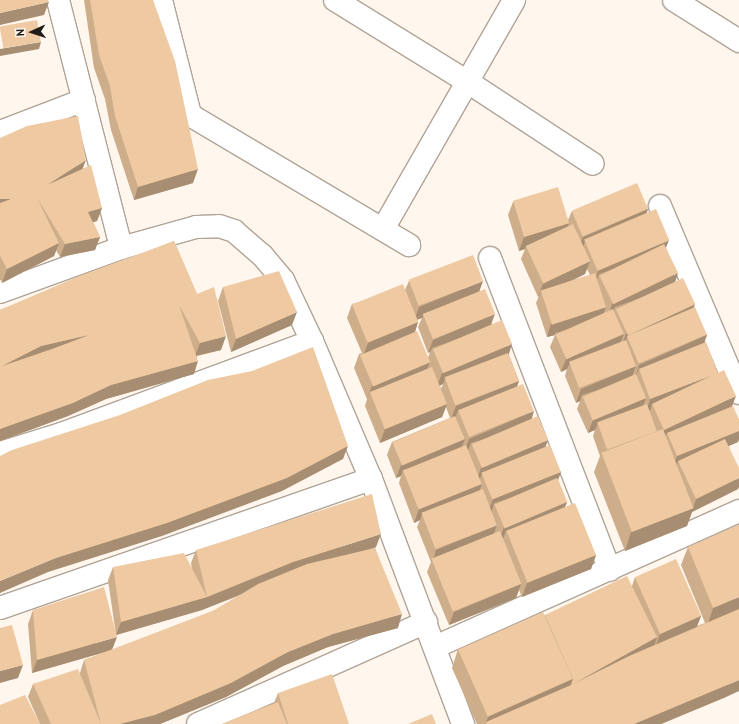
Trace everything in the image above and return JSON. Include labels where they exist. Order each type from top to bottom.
[{"type":"street","points":[[58,0],[121,248]]},
{"type":"street","points":[[161,0],[190,115],[409,245]]},
{"type":"street","points":[[335,0],[468,82],[593,164]]},
{"type":"street","points":[[383,229],[514,0]]},
{"type":"street","points":[[674,0],[739,41]]},
{"type":"street","points":[[0,132],[84,100]]},
{"type":"street","points":[[660,206],[739,393]]},
{"type":"street","points":[[0,292],[121,248],[196,227],[219,226],[234,231],[262,255],[283,280],[312,341],[371,479],[464,724]]},
{"type":"street","points":[[490,258],[610,570]]},
{"type":"street","points":[[0,453],[61,434],[312,341]]},
{"type":"street","points":[[0,608],[371,479]]},
{"type":"street","points":[[435,647],[739,511]]},
{"type":"street","points":[[198,724],[426,622]]},
{"type":"building","points":[[0,0],[48,0],[49,2],[0,13]]},
{"type":"building","points":[[90,0],[153,0],[175,61],[198,169],[138,187],[115,116],[110,86],[99,55]]},
{"type":"building","points":[[37,20],[41,42],[3,48],[0,27]]},
{"type":"building","points":[[78,116],[86,160],[47,185],[91,165],[102,208],[88,212],[100,237],[65,244],[37,198],[59,243],[7,269],[0,256],[0,203],[11,199],[0,199],[0,138],[27,126]]},
{"type":"building","points":[[637,183],[648,209],[583,237],[572,211]]},
{"type":"building","points":[[558,187],[569,223],[524,237],[513,201]]},
{"type":"building","points":[[656,209],[669,240],[597,271],[584,239]]},
{"type":"building","points":[[573,224],[590,261],[543,283],[526,246]]},
{"type":"building","points":[[174,241],[197,294],[214,287],[226,336],[200,343],[179,305],[198,361],[111,385],[73,403],[0,429],[0,310],[77,277]],"holes":[[[89,335],[2,366],[41,346]]]},
{"type":"building","points":[[664,244],[678,273],[613,304],[599,276]]},
{"type":"building","points":[[473,255],[483,281],[419,306],[409,280]]},
{"type":"building","points":[[279,271],[297,312],[236,339],[223,287]]},
{"type":"building","points":[[595,273],[606,307],[552,325],[541,291]]},
{"type":"building","points":[[683,278],[695,304],[628,336],[616,309]]},
{"type":"building","points":[[403,284],[418,322],[367,343],[352,305]]},
{"type":"building","points":[[485,289],[495,314],[433,339],[423,314]]},
{"type":"building","points":[[695,307],[707,335],[639,364],[627,336]]},
{"type":"building","points":[[613,309],[624,334],[566,359],[555,335]]},
{"type":"building","points":[[502,320],[512,344],[443,373],[433,349]]},
{"type":"building","points":[[417,331],[430,362],[373,387],[360,355]]},
{"type":"building","points":[[626,340],[636,366],[579,388],[569,362]]},
{"type":"building","points":[[706,342],[718,373],[724,370],[736,396],[664,430],[652,404],[713,375],[650,399],[639,369]]},
{"type":"building","points":[[313,347],[348,446],[287,478],[167,523],[53,559],[0,581],[0,456],[12,450],[120,415],[208,380],[252,371]]},
{"type":"building","points":[[508,353],[519,381],[455,405],[445,377]]},
{"type":"building","points":[[432,367],[447,404],[385,429],[370,392]]},
{"type":"building","points":[[636,374],[646,398],[593,421],[583,397]]},
{"type":"building","points":[[523,384],[534,411],[469,437],[458,410]]},
{"type":"building","points":[[647,404],[657,431],[607,449],[597,422]]},
{"type":"building","points":[[733,406],[739,420],[739,431],[677,456],[667,433]]},
{"type":"building","points":[[455,416],[465,439],[402,466],[392,443]]},
{"type":"building","points":[[538,416],[548,440],[482,468],[472,444]]},
{"type":"building","points":[[663,429],[693,508],[632,532],[601,453]]},
{"type":"building","points":[[725,439],[739,468],[739,478],[696,499],[678,461]]},
{"type":"building","points":[[466,445],[482,484],[419,509],[403,470]]},
{"type":"building","points":[[550,445],[561,472],[492,500],[481,473]]},
{"type":"building","points":[[557,478],[567,502],[505,529],[494,505]]},
{"type":"building","points":[[483,489],[497,525],[435,549],[421,513]]},
{"type":"building","points":[[372,494],[381,534],[293,562],[207,597],[196,550]]},
{"type":"building","points":[[575,503],[596,555],[527,583],[506,531]]},
{"type":"building","points":[[739,525],[739,597],[713,608],[688,547]]},
{"type":"building","points":[[500,531],[521,584],[453,612],[431,559]]},
{"type":"building","points":[[375,548],[402,614],[333,634],[288,652],[231,683],[155,715],[120,724],[101,724],[84,660],[213,611],[258,584],[307,564]]},
{"type":"building","points":[[184,553],[207,597],[121,622],[113,567]]},
{"type":"building","points":[[676,559],[701,616],[660,634],[635,577]]},
{"type":"building","points":[[627,576],[657,637],[573,684],[629,656],[739,609],[739,680],[634,724],[487,724],[486,722],[571,685],[573,679],[545,615]]},
{"type":"building","points":[[104,587],[117,637],[37,660],[33,610]]},
{"type":"building","points":[[543,612],[573,679],[488,717],[458,650]]},
{"type":"building","points":[[12,625],[23,665],[0,671],[0,628]]},
{"type":"building","points":[[78,669],[101,724],[51,724],[33,684]]},
{"type":"building","points":[[332,674],[349,724],[288,724],[278,693]]},
{"type":"building","points":[[25,695],[40,724],[0,724],[0,705]]},
{"type":"building","points":[[278,702],[287,724],[222,724]]},
{"type":"building","points":[[432,714],[436,724],[408,724]]}]
